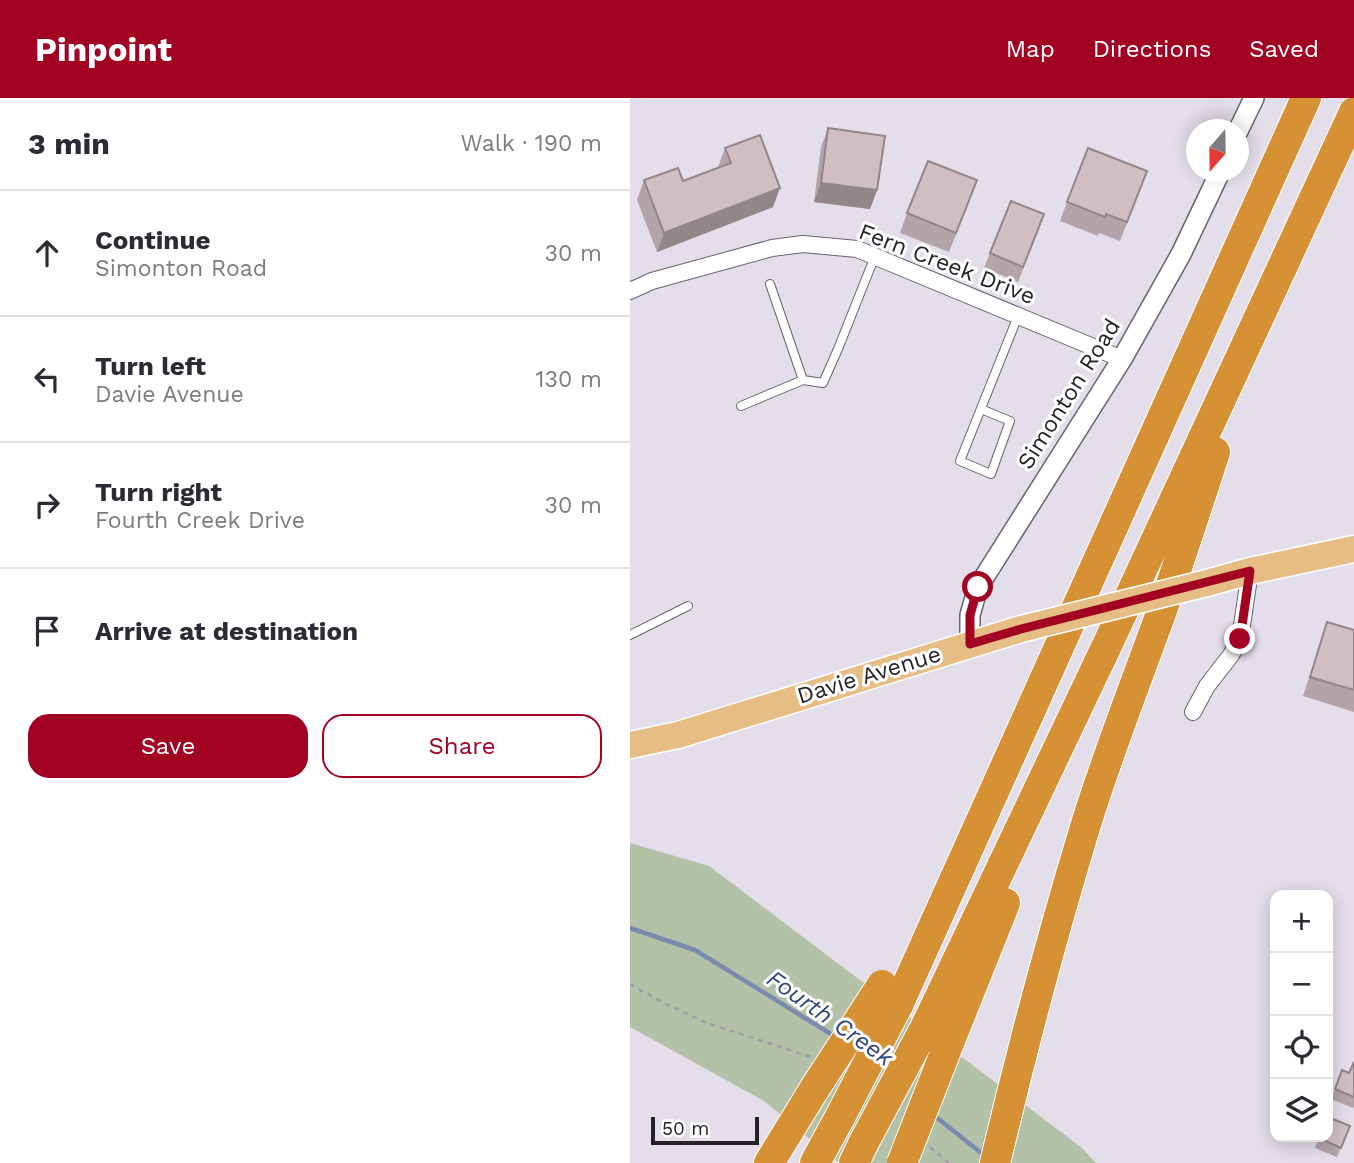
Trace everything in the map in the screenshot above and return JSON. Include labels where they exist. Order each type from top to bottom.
[{"type":"highway","points":[[816,1163],[840,1117],[890,995],[998,780],[1306,98]]},
{"type":"highway","points":[[902,1163],[938,1035],[1110,639],[1354,111]]},
{"type":"highway","points":[[995,1163],[1046,961],[1086,823],[1265,307]]},
{"type":"highway","points":[[769,1163],[815,1088],[890,995]]},
{"type":"highway","points":[[859,1153],[938,1035]]},
{"type":"main road","name":"Davie Avenue","points":[[630,745],[678,735],[1021,629],[1250,571],[1354,548]]},
{"type":"street","points":[[1244,119],[1254,98]]},
{"type":"street","name":"Simonton Road","points":[[970,644],[970,615],[978,587],[1122,359],[1181,254],[1215,182]]},
{"type":"street","name":"Fern Creek Drive","points":[[630,291],[652,281],[772,248],[803,244],[857,249],[1122,359]]},
{"type":"street","points":[[1193,712],[1207,686],[1240,639],[1250,571]]},
{"type":"lane","points":[[741,406],[803,380],[823,383],[876,256]]},
{"type":"lane","points":[[771,284],[803,380]]},
{"type":"lane","points":[[981,409],[1010,421],[991,474],[960,461],[1018,316]]},
{"type":"lane","points":[[630,635],[688,606]]},
{"type":"path","points":[[630,984],[704,1022],[813,1057]]},
{"type":"path","points":[[924,1142],[949,1163]]},
{"type":"green space","points":[[630,843],[709,866],[1082,1148],[1096,1163],[839,1163],[764,1101],[630,1027]]},
{"type":"building","points":[[828,128],[885,136],[877,190],[821,183]]},
{"type":"building","points":[[760,135],[780,188],[664,233],[644,180],[678,168],[683,181],[731,163],[725,148]]},
{"type":"building","points":[[1088,148],[1147,171],[1127,222],[1106,214],[1105,217],[1067,202]]},
{"type":"building","points":[[928,161],[977,180],[956,233],[907,213]]},
{"type":"building","points":[[1011,201],[1044,214],[1023,267],[990,253]]},
{"type":"building","points":[[1327,622],[1354,630],[1354,690],[1310,677]]},
{"type":"building","points":[[1354,1062],[1354,1097],[1335,1089],[1342,1070],[1349,1073]]},
{"type":"building","points":[[1333,1119],[1350,1126],[1341,1148],[1328,1142],[1333,1142]]},
{"type":"waterway","name":"Fourth Creek","points":[[630,928],[695,950],[834,1036]]},
{"type":"waterway","name":"Fourth Creek","points":[[931,1113],[985,1156]]},
{"type":"route","points":[[978,587],[970,615],[970,644],[1250,571],[1240,639]]}]
